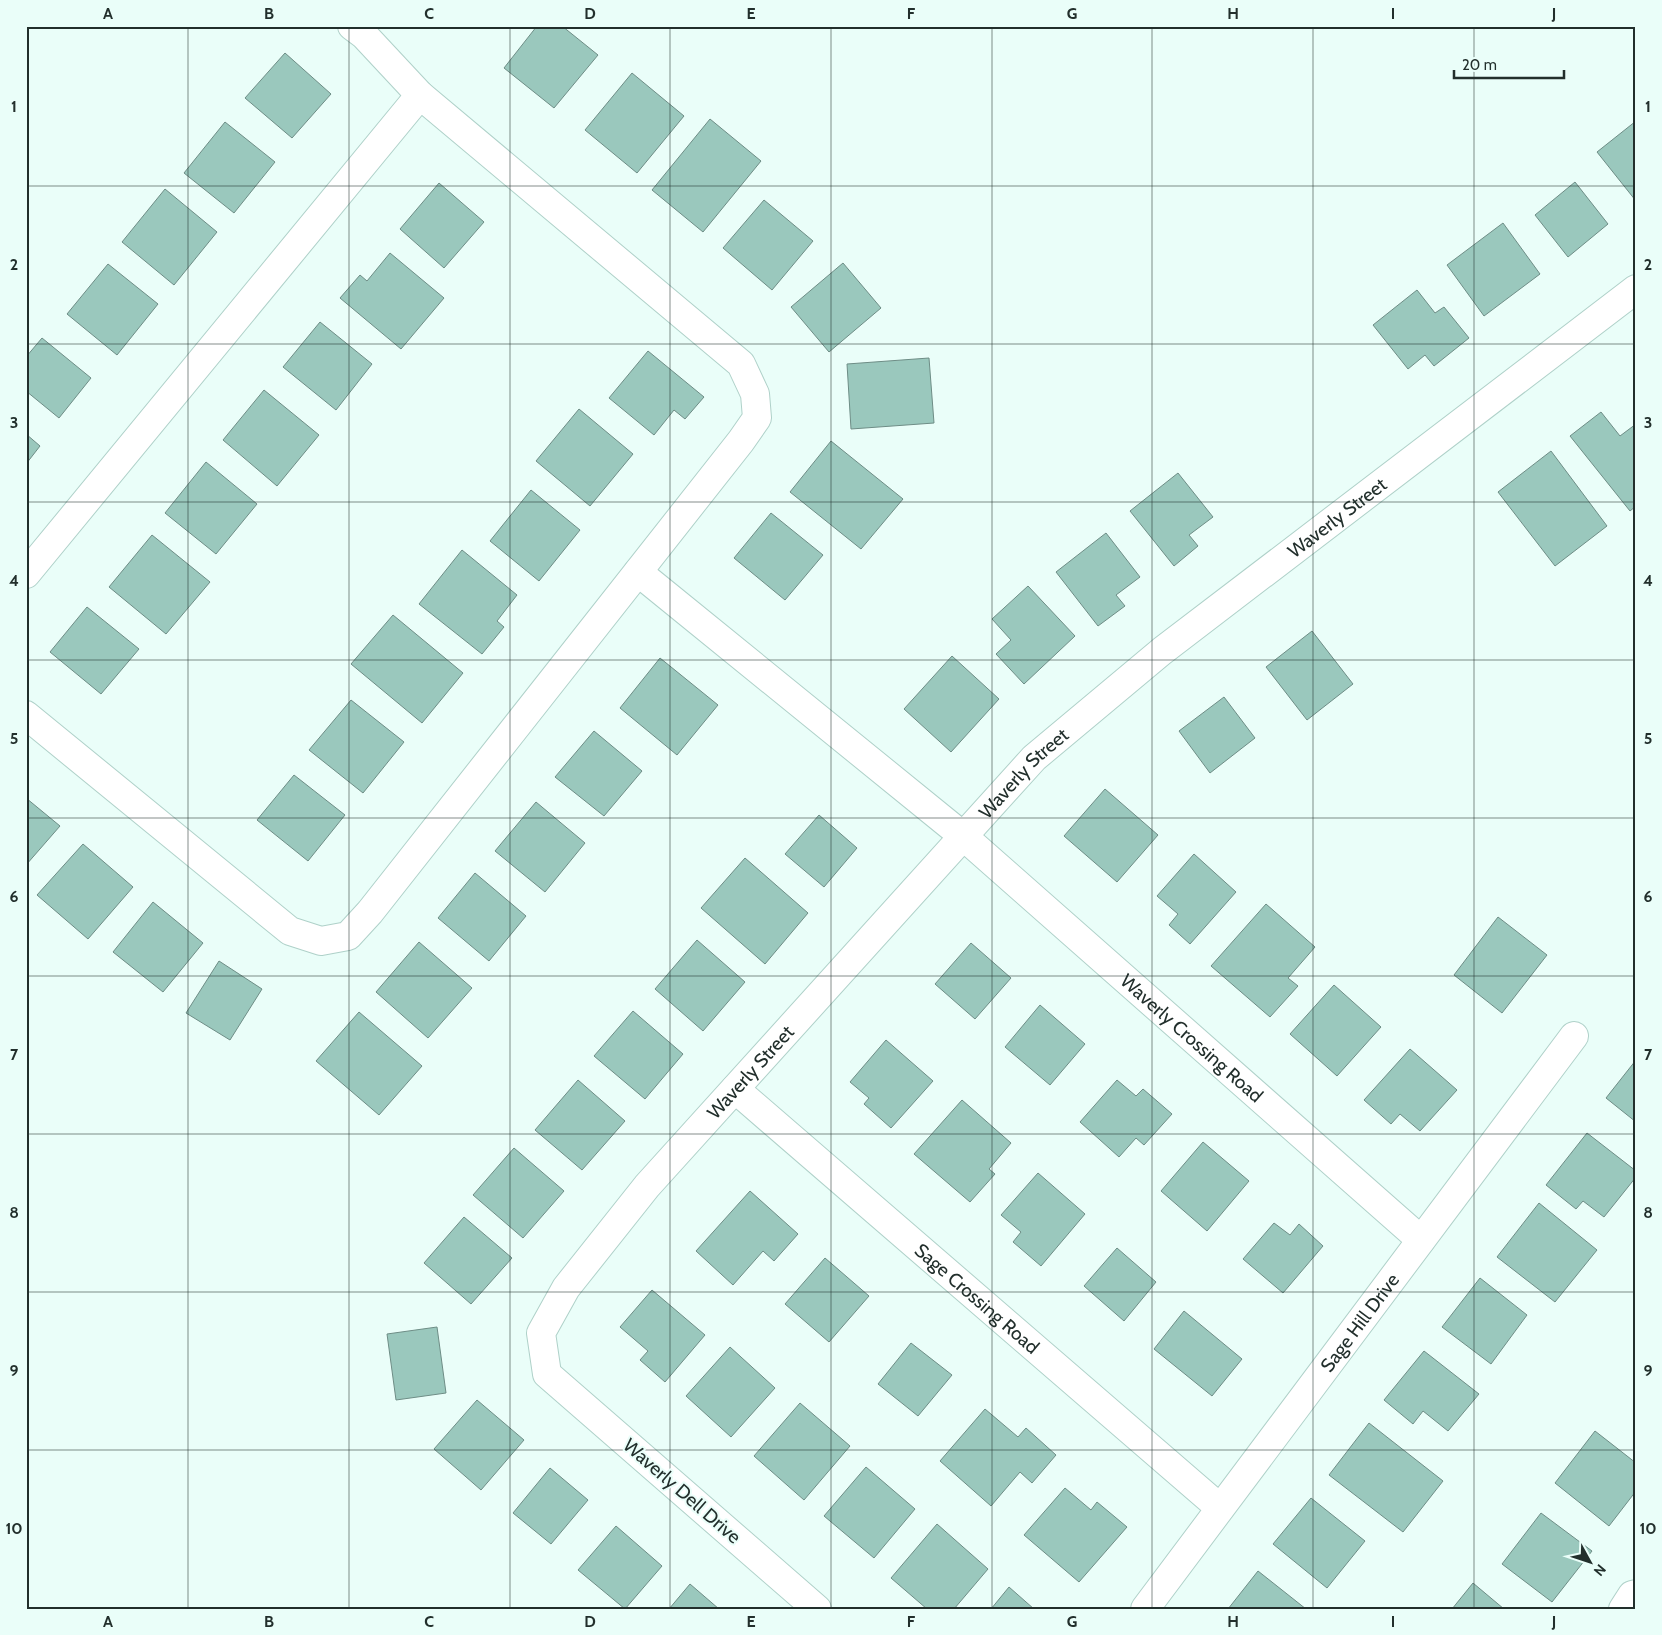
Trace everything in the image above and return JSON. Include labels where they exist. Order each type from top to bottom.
[{"type":"street","points":[[26,715],[290,931],[321,941],[348,936],[370,912],[741,441],[757,418],[755,394],[741,364],[420,95],[364,35],[352,26]]},
{"type":"street","points":[[26,574],[420,95]]},
{"type":"street","name":"Waverly Street","points":[[547,1374],[541,1333],[566,1288],[647,1186],[1034,758],[1162,651],[1636,289]]},
{"type":"street","name":"Waverly Crossing Road","points":[[638,572],[963,836],[1421,1240]]},
{"type":"street","name":"Sage Hill Drive","points":[[1145,1609],[1574,1036]]},
{"type":"street","name":"Sage Crossing Road","points":[[735,1088],[1220,1508]]},
{"type":"street","name":"Waverly Dell Drive","points":[[547,1374],[817,1609]]},
{"type":"street","points":[[1623,1609],[1632,1596],[1636,1594]]},
{"type":"building","points":[[537,26],[562,26],[598,55],[554,108],[504,68]]},
{"type":"building","points":[[285,53],[331,94],[292,138],[245,98]]},
{"type":"building","points":[[632,73],[684,116],[637,173],[585,130]]},
{"type":"building","points":[[710,119],[761,161],[703,232],[652,190]]},
{"type":"building","points":[[1636,121],[1636,201],[1597,152]]},
{"type":"building","points":[[225,122],[275,162],[234,213],[184,173]]},
{"type":"building","points":[[1575,182],[1608,224],[1568,257],[1535,215]]},
{"type":"building","points":[[439,183],[484,222],[444,268],[400,229]]},
{"type":"building","points":[[165,189],[217,232],[174,285],[122,242]]},
{"type":"building","points":[[764,200],[813,241],[772,290],[723,248]]},
{"type":"building","points":[[1503,223],[1540,274],[1484,316],[1447,265]]},
{"type":"building","points":[[390,253],[444,298],[401,349],[340,298],[360,275],[367,281]]},
{"type":"building","points":[[843,263],[881,308],[829,352],[791,307]]},
{"type":"building","points":[[108,264],[158,304],[117,355],[67,314]]},
{"type":"building","points":[[1417,290],[1435,313],[1444,307],[1469,338],[1434,366],[1425,355],[1408,369],[1373,325]]},
{"type":"building","points":[[320,322],[372,364],[336,410],[283,367]]},
{"type":"building","points":[[42,338],[91,378],[59,418],[26,391],[26,357]]},
{"type":"building","points":[[648,351],[704,397],[685,419],[674,410],[654,435],[609,398]]},
{"type":"building","points":[[929,358],[934,423],[851,429],[847,364]]},
{"type":"building","points":[[264,390],[319,435],[277,486],[223,440]]},
{"type":"building","points":[[579,409],[633,454],[590,506],[536,461]]},
{"type":"building","points":[[1601,412],[1620,436],[1636,424],[1636,506],[1630,511],[1570,436]]},
{"type":"building","points":[[26,434],[40,446],[26,464]]},
{"type":"building","points":[[831,441],[903,499],[861,549],[790,492]]},
{"type":"building","points":[[1551,451],[1607,526],[1555,566],[1498,492]]},
{"type":"building","points":[[206,462],[257,504],[216,554],[165,513]]},
{"type":"building","points":[[1178,473],[1213,517],[1189,535],[1198,546],[1174,566],[1130,511]]},
{"type":"building","points":[[531,490],[580,530],[539,581],[490,541]]},
{"type":"building","points":[[771,513],[823,555],[785,600],[734,558]]},
{"type":"building","points":[[1106,533],[1140,577],[1116,595],[1125,606],[1098,626],[1056,572]]},
{"type":"building","points":[[152,535],[210,582],[166,634],[109,587]]},
{"type":"building","points":[[462,550],[517,595],[497,621],[504,627],[482,654],[419,604]]},
{"type":"building","points":[[1028,586],[1075,636],[1024,684],[996,654],[1011,640],[992,619]]},
{"type":"building","points":[[87,607],[139,649],[101,694],[50,652]]},
{"type":"building","points":[[393,615],[463,673],[422,723],[351,664]]},
{"type":"building","points":[[1312,631],[1353,684],[1307,720],[1266,667]]},
{"type":"building","points":[[952,656],[999,699],[951,752],[904,709]]},
{"type":"building","points":[[660,658],[718,705],[677,755],[620,708]]},
{"type":"building","points":[[1224,697],[1255,738],[1210,773],[1179,731]]},
{"type":"building","points":[[351,700],[404,742],[363,793],[309,750]]},
{"type":"building","points":[[594,731],[642,771],[604,816],[555,777]]},
{"type":"building","points":[[294,775],[345,815],[308,861],[257,820]]},
{"type":"building","points":[[1105,789],[1158,835],[1117,882],[1064,836]]},
{"type":"building","points":[[26,798],[60,826],[26,865]]},
{"type":"building","points":[[536,802],[585,843],[545,892],[495,851]]},
{"type":"building","points":[[819,815],[857,848],[824,887],[785,854]]},
{"type":"building","points":[[83,844],[133,887],[88,939],[37,895]]},
{"type":"building","points":[[1194,854],[1236,892],[1190,944],[1169,925],[1178,914],[1157,896]]},
{"type":"building","points":[[745,858],[808,913],[765,964],[701,908]]},
{"type":"building","points":[[475,873],[526,916],[489,961],[438,918]]},
{"type":"building","points":[[153,902],[203,943],[163,992],[113,952]]},
{"type":"building","points":[[1266,904],[1315,947],[1288,978],[1298,986],[1270,1017],[1211,966]]},
{"type":"building","points":[[1498,917],[1547,955],[1502,1013],[1454,975]]},
{"type":"building","points":[[697,940],[745,982],[703,1031],[655,989]]},
{"type":"building","points":[[419,942],[472,988],[428,1038],[376,992]]},
{"type":"building","points":[[971,943],[1011,978],[975,1019],[935,984]]},
{"type":"building","points":[[219,961],[262,989],[230,1040],[186,1013]]},
{"type":"building","points":[[1334,985],[1381,1027],[1337,1076],[1290,1034]]},
{"type":"building","points":[[1040,1005],[1085,1044],[1050,1085],[1005,1047]]},
{"type":"building","points":[[633,1011],[683,1054],[645,1099],[594,1056]]},
{"type":"building","points":[[359,1012],[422,1066],[379,1115],[316,1061]]},
{"type":"building","points":[[886,1040],[933,1081],[891,1128],[864,1104],[869,1098],[850,1082]]},
{"type":"building","points":[[1410,1049],[1457,1090],[1420,1131],[1400,1114],[1391,1124],[1364,1100]]},
{"type":"building","points":[[1636,1060],[1636,1122],[1606,1098]]},
{"type":"building","points":[[578,1080],[625,1121],[582,1170],[535,1130]]},
{"type":"building","points":[[1117,1080],[1136,1096],[1143,1089],[1172,1114],[1144,1145],[1136,1138],[1119,1157],[1080,1122]]},
{"type":"building","points":[[962,1100],[1011,1143],[989,1169],[995,1174],[970,1202],[914,1154]]},
{"type":"building","points":[[1587,1133],[1636,1171],[1636,1177],[1604,1217],[1583,1201],[1576,1209],[1546,1185]]},
{"type":"building","points":[[1203,1142],[1249,1181],[1207,1231],[1161,1191]]},
{"type":"building","points":[[514,1148],[564,1191],[523,1238],[473,1195]]},
{"type":"building","points":[[1038,1173],[1085,1214],[1041,1266],[1013,1242],[1021,1232],[1001,1215]]},
{"type":"building","points":[[750,1191],[798,1234],[774,1261],[763,1251],[733,1285],[696,1251]]},
{"type":"building","points":[[1539,1203],[1597,1250],[1555,1302],[1497,1257]]},
{"type":"building","points":[[464,1217],[512,1258],[471,1304],[424,1263]]},
{"type":"building","points":[[1274,1223],[1290,1235],[1299,1224],[1323,1246],[1283,1293],[1243,1259]]},
{"type":"building","points":[[1117,1248],[1156,1282],[1124,1321],[1084,1286]]},
{"type":"building","points":[[825,1258],[869,1296],[829,1342],[785,1304]]},
{"type":"building","points":[[1480,1278],[1527,1315],[1491,1364],[1442,1327]]},
{"type":"building","points":[[652,1290],[705,1335],[665,1382],[640,1360],[648,1351],[620,1327]]},
{"type":"building","points":[[1184,1311],[1242,1359],[1212,1396],[1154,1349]]},
{"type":"building","points":[[437,1327],[446,1393],[396,1400],[387,1334]]},
{"type":"building","points":[[911,1343],[952,1375],[918,1416],[878,1384]]},
{"type":"building","points":[[730,1347],[775,1388],[731,1437],[686,1396]]},
{"type":"building","points":[[1424,1351],[1479,1394],[1448,1431],[1423,1411],[1413,1424],[1384,1400]]},
{"type":"building","points":[[477,1400],[524,1440],[481,1490],[434,1449]]},
{"type":"building","points":[[800,1403],[850,1446],[804,1500],[754,1456]]},
{"type":"building","points":[[985,1409],[1018,1437],[1026,1428],[1056,1455],[1032,1483],[1020,1472],[991,1506],[940,1461]]},
{"type":"building","points":[[1369,1423],[1443,1481],[1403,1532],[1329,1475]]},
{"type":"building","points":[[1595,1431],[1636,1463],[1636,1491],[1609,1526],[1555,1483]]},
{"type":"building","points":[[866,1467],[915,1509],[874,1558],[824,1516]]},
{"type":"building","points":[[550,1468],[588,1500],[551,1544],[513,1513]]},
{"type":"building","points":[[1065,1488],[1091,1510],[1097,1502],[1127,1527],[1079,1582],[1024,1535]]},
{"type":"building","points":[[1311,1498],[1365,1541],[1327,1588],[1273,1544]]},
{"type":"building","points":[[1541,1513],[1592,1551],[1552,1602],[1502,1564]]},
{"type":"building","points":[[937,1524],[988,1569],[954,1609],[927,1609],[891,1578]]},
{"type":"building","points":[[616,1526],[662,1566],[625,1609],[578,1570]]},
{"type":"building","points":[[1258,1571],[1306,1609],[1228,1609]]},
{"type":"building","points":[[1473,1583],[1504,1609],[1452,1609]]},
{"type":"building","points":[[690,1584],[719,1609],[669,1609]]},
{"type":"building","points":[[1009,1587],[1034,1609],[991,1609]]}]
